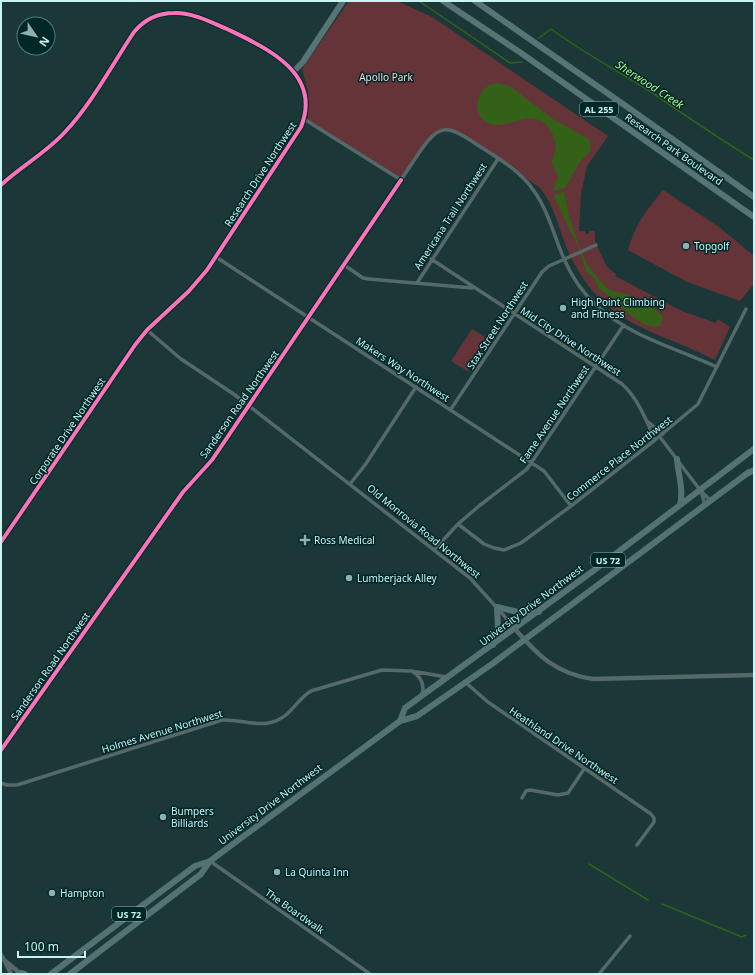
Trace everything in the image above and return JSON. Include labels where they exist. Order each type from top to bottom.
[{"type":"highway","points":[[294,71],[303,62],[343,1]]},
{"type":"highway","name":"Research Park Boulevard","points":[[444,1],[521,53],[745,211],[754,219]]},
{"type":"highway","name":"Research Park Boulevard","points":[[475,1],[633,110],[754,197]]},
{"type":"highway","points":[[741,188],[754,193]]},
{"type":"highway","name":"University Drive Northwest","points":[[400,721],[405,708],[538,612],[754,449]]},
{"type":"highway","points":[[677,459],[678,474],[682,490],[680,505]]},
{"type":"highway","name":"University Drive Northwest","points":[[70,974],[200,874],[210,861],[400,721],[416,716],[524,640],[754,468]]},
{"type":"highway","points":[[492,646],[498,629],[497,607],[518,612],[538,612]]},
{"type":"highway","name":"University Drive Northwest","points":[[51,974],[195,866],[210,861]]},
{"type":"street","name":"Research Drive Northwest","points":[[1,185],[49,147],[64,133],[77,117],[134,32],[143,23],[153,17],[164,13],[179,13],[214,24],[255,43],[286,63],[294,71],[306,97],[304,119],[297,134],[216,256],[189,291],[147,330]]},
{"type":"street","points":[[304,119],[401,180]]},
{"type":"street","name":"Sanderson Road Northwest","points":[[1,750],[178,498],[212,460],[431,136],[444,129],[458,133],[498,158],[523,178],[536,193],[548,215],[564,259],[588,296],[623,326],[717,367]]},
{"type":"street","name":"Americana Trail Northwest","points":[[417,283],[431,259],[498,158]]},
{"type":"street","name":"Stax Street Northwest","points":[[451,409],[542,272],[549,266],[596,245]]},
{"type":"street","name":"Makers Way Northwest","points":[[216,256],[544,470],[571,506]]},
{"type":"street","name":"Mid City Drive Northwest","points":[[431,259],[625,387],[646,420],[656,440]]},
{"type":"street","name":"Mid City Drive Northwest","points":[[344,265],[363,278],[474,288]]},
{"type":"street","name":"Commerce Place Northwest","points":[[458,524],[484,544],[494,548],[504,550],[521,544],[656,440],[698,404],[746,309]]},
{"type":"street","name":"Fame Avenue Northwest","points":[[434,550],[458,524],[527,469],[623,326]]},
{"type":"street","name":"Old Monrovia Road Northwest","points":[[147,330],[181,360],[235,395],[470,578],[540,657],[564,672],[593,680],[754,674]]},
{"type":"street","name":"Corporate Drive Northwest","points":[[1,542],[126,358],[147,330]]},
{"type":"street","points":[[350,484],[365,465],[416,387]]},
{"type":"street","name":"Mid City Drive Northwest","points":[[646,420],[661,436],[700,490]]},
{"type":"street","points":[[700,490],[711,501]]},
{"type":"street","points":[[700,490],[705,505]]},
{"type":"street","name":"Holmes Avenue Northwest","points":[[1,783],[7,785],[17,785],[222,720],[235,719],[262,725],[273,723],[287,715],[302,697],[312,691],[382,670],[411,671],[448,677]]},
{"type":"street","points":[[411,671],[420,677],[423,683],[420,698]]},
{"type":"street","name":"Heathland Drive Northwest","points":[[465,682],[488,702],[647,811],[654,820],[637,845]]},
{"type":"street","points":[[522,798],[526,791],[530,790],[558,795],[568,793],[584,769]]},
{"type":"street","name":"The Boardwalk","points":[[210,861],[370,974]]},
{"type":"street","points":[[599,974],[630,936]]},
{"type":"street","points":[[1,954],[11,974]]},
{"type":"street","points":[[4,960],[22,974]]},
{"type":"green space","name":"Apollo Park","points":[[349,1],[397,1],[432,17],[608,136],[587,166],[581,194],[579,231],[585,231],[586,234],[589,234],[589,231],[595,231],[595,241],[599,250],[607,267],[616,274],[615,276],[682,311],[716,323],[718,319],[730,327],[715,360],[649,331],[613,311],[597,296],[583,277],[565,245],[549,202],[539,187],[452,130],[437,131],[401,180],[311,123],[308,119],[308,91],[302,69]]},
{"type":"green space","name":"Topgolf","points":[[663,190],[719,227],[754,256],[754,284],[740,301],[687,282],[628,250],[634,232],[642,218]]},
{"type":"green space","points":[[472,329],[488,339],[467,371],[451,361]]},
{"type":"shaded area","points":[[496,83],[510,86],[553,119],[589,139],[591,150],[580,162],[565,188],[553,191],[558,176],[551,162],[555,152],[555,146],[553,135],[546,125],[539,120],[531,118],[505,124],[490,124],[483,120],[479,114],[477,108],[480,95],[489,86]]},
{"type":"shaded area","points":[[564,192],[569,216],[587,264],[600,281],[610,290],[629,295],[644,305],[655,309],[663,319],[660,326],[654,327],[647,325],[633,317],[599,289],[594,278],[588,274],[578,246],[554,195]]},
{"type":"waterway","name":"Sherwood Creek","points":[[419,1],[510,63],[522,62]]},
{"type":"waterway","name":"Sherwood Creek","points":[[539,38],[551,29],[754,160]]},
{"type":"waterway","points":[[589,864],[648,900]]},
{"type":"waterway","points":[[662,904],[742,937],[746,935]]},
{"type":"cycle path","points":[[1,185],[58,140],[84,109],[134,32],[142,24],[162,14],[188,14],[209,21],[244,37],[275,55],[288,66],[298,78],[304,92],[306,108],[301,127],[207,270],[189,291],[147,330],[135,345],[1,542]]},
{"type":"cycle path","points":[[1,750],[183,492],[212,460],[401,180]]},
{"type":"place","name":"Topgolf","points":[[686,246]]},
{"type":"place","name":"High Point Climbing and Fitness","points":[[563,308]]},
{"type":"place","name":"Ross Medical","points":[[305,540]]},
{"type":"place","name":"Lumberjack Alley","points":[[349,578]]},
{"type":"place","name":"Bumpers Billiards","points":[[163,817]]},
{"type":"place","name":"La Quinta Inn","points":[[277,872]]},
{"type":"place","name":"Hampton","points":[[52,893]]}]
